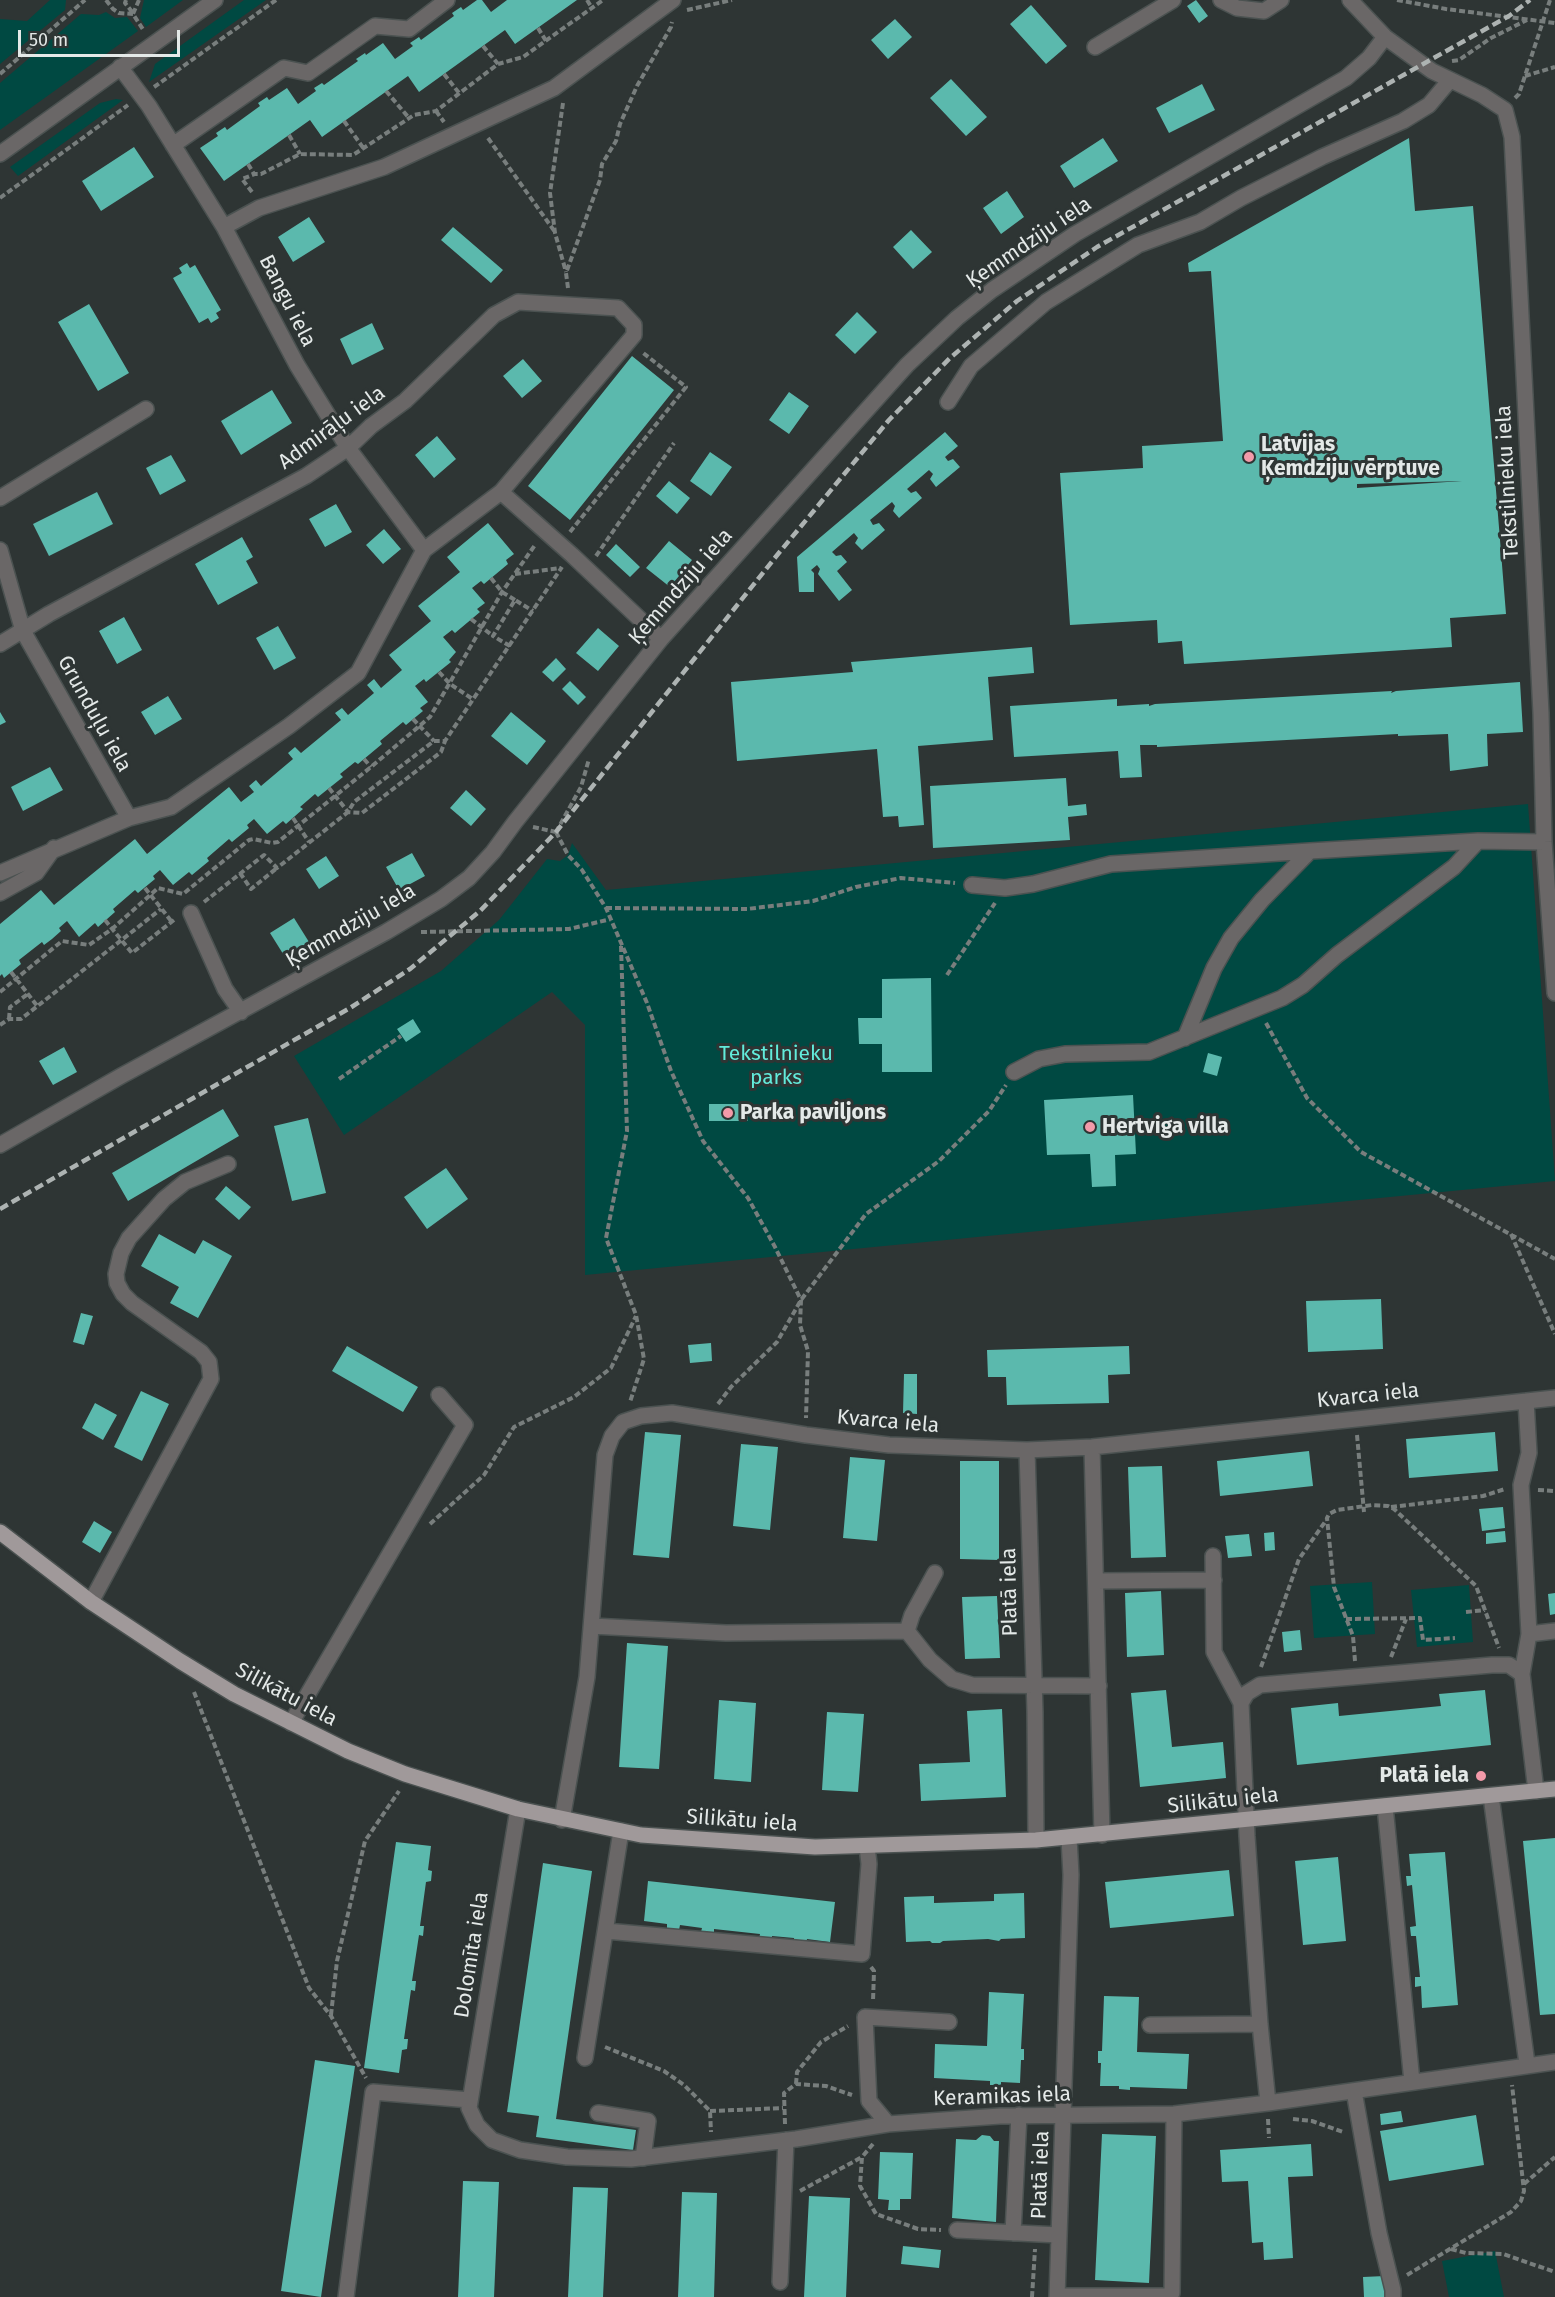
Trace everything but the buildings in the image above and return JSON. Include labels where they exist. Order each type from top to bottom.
[{"type":"main road","name":"Silikātu iela","points":[[0,1532],[91,1602],[234,1694],[348,1751],[405,1774],[518,1809],[641,1835],[815,1848],[1036,1840],[1555,1789]]},
{"type":"street","points":[[0,154],[214,0]]},
{"type":"street","points":[[173,145],[284,68],[308,73],[375,26],[409,29],[447,0]]},
{"type":"street","points":[[1095,47],[1173,0]]},
{"type":"street","points":[[1221,0],[1237,8],[1264,11],[1281,0]]},
{"type":"street","points":[[1359,3],[1385,37],[1432,71],[1505,110]]},
{"type":"street","points":[[224,227],[263,207],[384,166],[554,88],[671,6]]},
{"type":"street","name":"Ķemmdziju iela","points":[[0,1145],[121,1076],[386,932],[441,899],[469,878],[493,852],[662,639],[907,365],[957,318],[992,290],[1075,234],[1346,78],[1369,58],[1385,37]]},
{"type":"street","name":"Bangu iela","points":[[120,67],[149,106],[224,227],[297,365],[348,448],[424,550]]},
{"type":"street","points":[[948,402],[971,366],[1047,302],[1138,245],[1200,222],[1241,198],[1322,157],[1403,121],[1429,105],[1450,80]]},
{"type":"street","name":"Tekstilnieku iela","points":[[1505,110],[1512,137],[1541,713],[1544,842],[1555,993]]},
{"type":"street","name":"Admirāļu iela","points":[[0,644],[49,614],[306,476],[348,448],[371,426],[405,401],[494,315],[518,302],[618,308],[634,325],[634,335],[629,341]]},
{"type":"street","points":[[0,873],[54,848],[129,818],[171,807],[289,726],[358,674],[424,550],[501,492],[629,341]]},
{"type":"street","points":[[0,498],[146,409]]},
{"type":"street","points":[[501,492],[662,639]]},
{"type":"street","name":"Grunduļu iela","points":[[0,550],[6,591],[23,631],[129,818]]},
{"type":"street","points":[[972,885],[1005,888],[1033,884],[1111,864],[1478,841],[1544,842]]},
{"type":"street","points":[[1014,1072],[1039,1059],[1065,1054],[1149,1053],[1282,998],[1303,985],[1337,955],[1454,867],[1478,841]]},
{"type":"street","points":[[0,893],[36,873],[54,848]]},
{"type":"street","points":[[1185,1038],[1214,968],[1231,938],[1262,900],[1310,851]]},
{"type":"street","points":[[191,914],[225,989],[241,1012]]},
{"type":"street","points":[[91,1602],[211,1378],[209,1362],[201,1352],[132,1304],[123,1294],[117,1283],[116,1274],[121,1253],[129,1238],[164,1199],[185,1182],[228,1164]]},
{"type":"street","points":[[291,1724],[465,1425],[439,1395]]},
{"type":"street","name":"Kvarca iela","points":[[623,1422],[641,1416],[672,1413],[806,1435],[889,1445],[1027,1450],[1092,1447],[1555,1398]]},
{"type":"street","points":[[1526,1401],[1529,1453],[1521,1485],[1529,1634],[1522,1674],[1536,1791]]},
{"type":"street","points":[[562,1820],[584,1702],[605,1455],[612,1436],[623,1422]]},
{"type":"street","points":[[1092,1447],[1102,1834]]},
{"type":"street","name":"Platā iela","points":[[1027,1450],[1036,1840]]},
{"type":"street","points":[[1213,1556],[1214,1652],[1241,1703],[1246,1820],[1268,2110]]},
{"type":"street","points":[[907,1631],[912,1615],[935,1573]]},
{"type":"street","points":[[1096,1581],[1214,1580]]},
{"type":"street","points":[[592,1626],[726,1633],[907,1631]]},
{"type":"street","points":[[907,1631],[930,1660],[952,1679],[972,1685],[1099,1686]]},
{"type":"street","points":[[1529,1634],[1555,1631]]},
{"type":"street","points":[[1241,1703],[1246,1693],[1260,1685],[1503,1665],[1509,1665],[1522,1674]]},
{"type":"street","points":[[1491,1796],[1527,2064]]},
{"type":"street","points":[[1385,1806],[1412,2082]]},
{"type":"street","name":"Dolomīta iela","points":[[469,2104],[518,1809]]},
{"type":"street","points":[[585,2058],[621,1831]]},
{"type":"street","name":"Platā iela","points":[[1057,2296],[1071,1875],[1069,1838]]},
{"type":"street","points":[[606,1931],[862,1954],[869,1864],[867,1846]]},
{"type":"street","points":[[888,2124],[869,2101],[865,2017],[950,2022]]},
{"type":"street","points":[[1150,2025],[1260,2024]]},
{"type":"street","name":"Keramikas iela","points":[[469,2104],[477,2125],[492,2140],[520,2150],[567,2157],[643,2158],[786,2140],[888,2124],[1018,2115],[1174,2114],[1268,2110],[1354,2091],[1527,2064],[1555,2062]]},
{"type":"street","points":[[1354,2091],[1378,2261],[1393,2294]]},
{"type":"street","points":[[346,2297],[373,2092],[469,2104]]},
{"type":"street","points":[[598,2114],[648,2121],[643,2158]]},
{"type":"street","points":[[1057,2296],[1170,2296],[1172,2294],[1174,2114]]},
{"type":"street","points":[[1013,2233],[1018,2115]]},
{"type":"street","points":[[780,2282],[786,2140]]},
{"type":"street","points":[[957,2230],[1059,2235]]},
{"type":"path","points":[[0,74],[85,0]]},
{"type":"path","points":[[106,0],[113,9],[133,14]]},
{"type":"path","points":[[126,0],[124,3],[153,44]]},
{"type":"path","points":[[133,14],[139,0]]},
{"type":"path","points":[[587,0],[592,8]]},
{"type":"path","points":[[263,207],[242,179],[261,174],[300,154],[353,155],[414,115],[436,111],[498,64],[523,57],[603,0]]},
{"type":"path","points":[[567,273],[600,180],[602,164],[616,141],[620,124],[637,86],[671,27],[671,6],[732,0]]},
{"type":"path","points":[[1397,0],[1446,9],[1555,23]]},
{"type":"path","points":[[1505,110],[1519,94],[1550,0]]},
{"type":"path","points":[[1432,71],[1441,64],[1459,60],[1491,38],[1527,20]]},
{"type":"path","points":[[538,28],[546,41]]},
{"type":"path","points":[[483,46],[498,64]]},
{"type":"path","points":[[1525,76],[1555,67]]},
{"type":"path","points":[[444,74],[459,93]]},
{"type":"path","points":[[567,78],[550,193],[555,233],[567,273],[570,305]]},
{"type":"path","points":[[387,91],[409,118]]},
{"type":"path","points":[[344,121],[363,148]]},
{"type":"path","points":[[480,123],[555,233]]},
{"type":"path","points":[[289,135],[300,154]]},
{"type":"path","points":[[248,164],[254,174]]},
{"type":"path","points":[[560,544],[686,387],[629,341]]},
{"type":"path","points":[[586,569],[674,443]]},
{"type":"path","points":[[0,992],[62,941],[89,945],[158,888],[183,894],[243,844],[253,839],[278,842],[420,726],[430,717],[513,574],[546,531]]},
{"type":"path","points":[[329,788],[348,812],[362,813],[441,752],[445,741],[560,569],[513,574]]},
{"type":"path","points":[[491,578],[502,592],[533,611]]},
{"type":"path","points":[[493,636],[515,600]]},
{"type":"path","points":[[471,619],[510,646]]},
{"type":"path","points":[[439,672],[450,684],[474,700]]},
{"type":"path","points":[[413,718],[434,741]]},
{"type":"path","points":[[240,873],[251,889],[348,812],[354,802],[434,741],[445,741]]},
{"type":"path","points":[[590,755],[581,787],[556,832],[568,855],[582,870],[606,908],[647,1003],[671,1071],[703,1141],[748,1198],[801,1300],[800,1325],[808,1351],[807,1399]]},
{"type":"path","points":[[364,759],[371,767]]},
{"type":"path","points":[[293,818],[309,842]]},
{"type":"path","points":[[238,837],[243,844]]},
{"type":"path","points":[[191,914],[264,855],[277,868]]},
{"type":"path","points":[[198,870],[203,877]]},
{"type":"path","points":[[606,908],[747,909],[813,901],[856,887],[901,878],[972,885]]},
{"type":"path","points":[[105,920],[132,953],[173,921],[145,888]]},
{"type":"path","points":[[947,975],[1005,888]]},
{"type":"path","points":[[0,1025],[9,1019],[21,1019],[38,1007],[161,909]]},
{"type":"path","points":[[418,932],[570,929],[611,919]]},
{"type":"path","points":[[52,939],[57,945]]},
{"type":"path","points":[[621,942],[627,1131],[606,1238],[636,1315],[644,1359],[623,1422]]},
{"type":"path","points":[[11,972],[38,1007]]},
{"type":"path","points":[[9,1019],[10,1007],[28,994]]},
{"type":"path","points":[[1258,1009],[1290,1063],[1307,1098],[1361,1152],[1555,1259]]},
{"type":"path","points":[[339,1079],[401,1036]]},
{"type":"path","points":[[705,1419],[731,1387],[777,1342],[801,1300],[866,1214],[939,1161],[989,1111],[1014,1072]]},
{"type":"path","points":[[1511,1234],[1555,1334]]},
{"type":"path","points":[[429,1525],[484,1475],[514,1427],[574,1397],[611,1368],[636,1315]]},
{"type":"path","points":[[1355,1419],[1364,1512]]},
{"type":"path","points":[[1260,1685],[1262,1663],[1288,1585],[1299,1559],[1329,1515],[1337,1510],[1363,1506],[1390,1507],[1483,1496],[1521,1485]]},
{"type":"path","points":[[1390,1507],[1476,1586],[1501,1652],[1503,1665]]},
{"type":"path","points":[[1327,1518],[1334,1587],[1353,1636],[1357,1677]]},
{"type":"path","points":[[1466,1612],[1485,1610]]},
{"type":"path","points":[[1384,1674],[1406,1618]]},
{"type":"path","points":[[1346,1619],[1420,1618],[1424,1640],[1455,1638]]},
{"type":"path","points":[[193,1688],[309,1988],[331,2016],[373,2092]]},
{"type":"path","points":[[331,2016],[337,1961],[364,1841],[401,1789]]},
{"type":"path","points":[[796,2084],[797,2072],[821,2042],[865,2017],[874,2000],[874,1971],[862,1954]]},
{"type":"path","points":[[588,2040],[664,2071],[684,2085],[710,2111],[712,2150]]},
{"type":"path","points":[[1393,2294],[1409,2273],[1511,2212],[1521,2201],[1523,2185],[1510,2067]]},
{"type":"path","points":[[786,2140],[784,2093],[796,2084],[826,2086],[869,2101]]},
{"type":"path","points":[[710,2111],[783,2108]]},
{"type":"path","points":[[1268,2110],[1279,2118]]},
{"type":"path","points":[[1290,2119],[1312,2121],[1363,2142]]},
{"type":"path","points":[[784,2198],[807,2188],[862,2157],[888,2124]]},
{"type":"path","points":[[862,2157],[860,2186],[876,2214],[918,2229],[957,2230]]},
{"type":"path","points":[[1523,2185],[1555,2157]]},
{"type":"path","points":[[1032,2297],[1035,2234]]},
{"type":"path","points":[[1450,2248],[1466,2253],[1503,2254],[1555,2272]]},
{"type":"green space","points":[[50,0],[66,0],[65,10],[0,64],[0,19],[27,21]]},
{"type":"green space","points":[[144,0],[183,0],[146,27],[140,18]]},
{"type":"green space","points":[[244,0],[266,0],[149,82],[155,64]]},
{"type":"green space","points":[[106,12],[115,18],[127,17],[138,31],[0,130],[0,83],[81,14],[99,15]]},
{"type":"green space","points":[[116,99],[123,100],[18,176],[10,167],[100,103]]},
{"type":"green space","name":"Tekstilnieku parks","points":[[1528,804],[1555,1181],[585,1275],[585,1025],[552,992],[344,1135],[294,1056],[441,971],[499,920],[547,859],[560,861],[568,855],[572,843],[606,890]]},
{"type":"green space","points":[[1372,1582],[1375,1634],[1314,1638],[1310,1586]]},
{"type":"green space","points":[[1469,1585],[1473,1642],[1417,1647],[1411,1590]]},
{"type":"green space","points":[[1495,2251],[1504,2297],[1449,2297],[1442,2261]]},
{"type":"railway","points":[[0,1209],[350,1008],[410,969],[480,911],[556,832],[778,554],[889,420],[950,358],[1017,301],[1097,247],[1509,16],[1530,0]]},
{"type":"place","name":"Latvijas Ķemdziju vērptuve","points":[[1249,457]]},
{"type":"place","name":"Parka paviljons","points":[[728,1113]]},
{"type":"place","name":"Hertviga villa","points":[[1090,1127]]},
{"type":"place","name":"Platā iela","points":[[1481,1776]]}]
